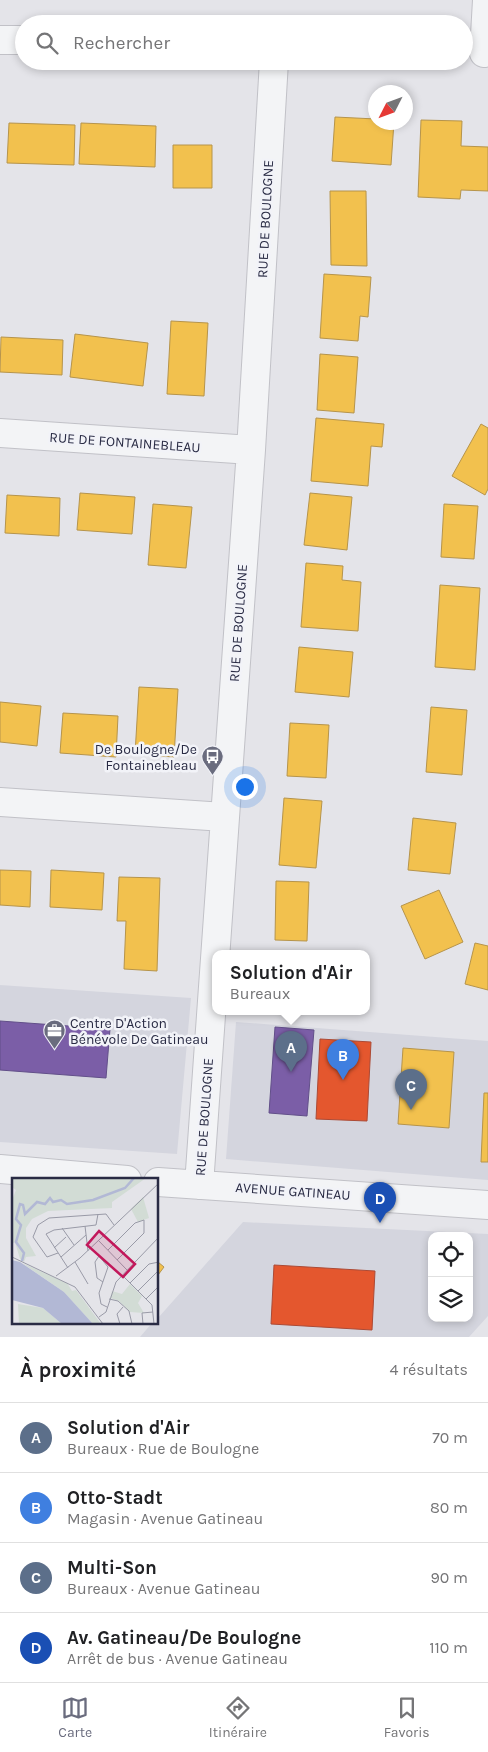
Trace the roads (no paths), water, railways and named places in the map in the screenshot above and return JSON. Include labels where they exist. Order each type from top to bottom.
[{"type":"street","points":[[479,53],[487,0]]},
{"type":"street","points":[[0,40],[15,40]]},
{"type":"street","name":"RUE DE BOULOGNE","points":[[215,950],[251,450],[273,70]]},
{"type":"street","name":"RUE DE FONTAINEBLEAU","points":[[0,433],[251,450]]},
{"type":"street","points":[[0,802],[224,817]]},
{"type":"street","name":"RUE DE BOULOGNE","points":[[199,1185],[212,994]]},
{"type":"street","points":[[0,1169],[104,1178]]},
{"type":"street","name":"AVENUE GATINEAU","points":[[159,1182],[488,1205]]},
{"type":"place","name":"De Boulogne/De Fontainebleau","points":[[213,776]]},
{"type":"place","name":"Centre D'Action Bénévole De Gatineau","points":[[54,1050]]},
{"type":"place","name":"Solution d'Air","points":[[291,1072]]},
{"type":"place","name":"Otto-Stadt","points":[[343,1080]]},
{"type":"place","name":"Multi-Son","points":[[411,1110]]},
{"type":"place","name":"Av. Gatineau/De Boulogne","points":[[380,1223]]}]
